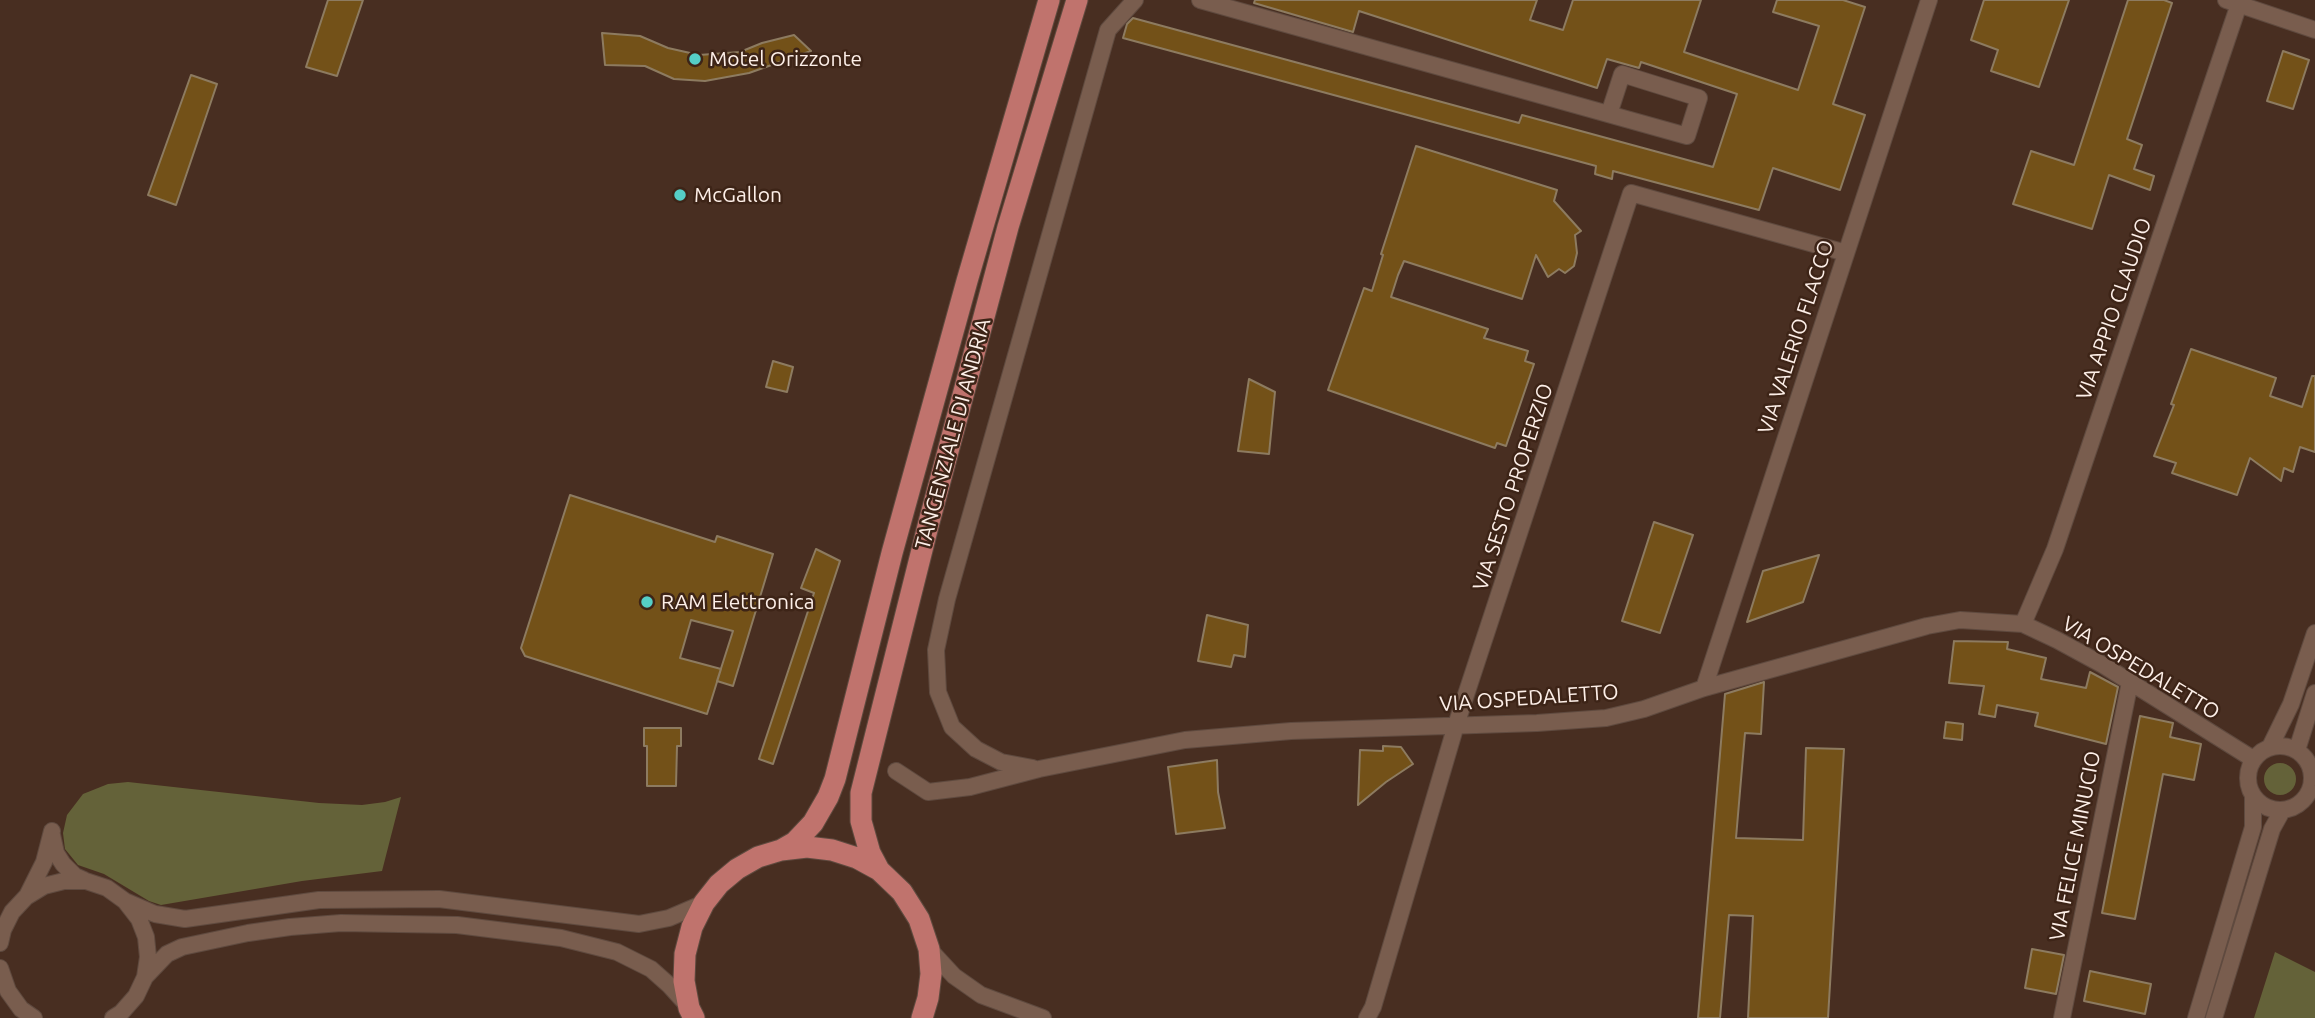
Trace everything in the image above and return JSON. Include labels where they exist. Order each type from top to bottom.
[{"type":"main road","name":"TANGENZIALE DI ANDRIA","points":[[691,1013],[684,981],[685,954],[692,927],[704,903],[719,884],[737,869],[796,842],[813,823],[835,779],[895,540],[1049,0]]},
{"type":"main road","name":"TANGENZIALE DI ANDRIA","points":[[879,870],[870,853],[861,821],[861,793],[931,513],[1008,227],[1077,0]]},
{"type":"main road","name":"TANGENZIALE DI ANDRIA","points":[[781,850],[807,847],[832,850],[857,858],[879,870],[902,892],[919,919],[929,949],[931,974],[922,1018]]},
{"type":"street","points":[[1039,769],[1001,762],[976,749],[952,727],[938,692],[936,650],[958,561],[1108,30],[1135,0]]},
{"type":"street","points":[[1200,0],[1687,136],[1699,99],[1622,74],[1609,114]]},
{"type":"street","name":"VIA VALERIO FLACCO","points":[[1704,688],[1929,0]]},
{"type":"street","points":[[2233,2],[2315,30]]},
{"type":"street","name":"VIA APPIO CLAUDIO","points":[[2022,624],[2055,549],[2233,2]]},
{"type":"street","name":"VIA SESTO PROPERZIO","points":[[1371,1014],[1457,725],[1631,194],[1846,253]]},
{"type":"street","name":"VIA OSPEDALETTO","points":[[896,771],[928,792],[970,787],[1039,769],[1185,740],[1291,731],[1537,723],[1606,718],[1927,626],[1961,620],[2022,624],[2057,640],[2130,682],[2189,722],[2253,760]]},
{"type":"street","points":[[2270,747],[2285,745],[2297,750],[2309,761],[2312,771],[2312,795],[2300,804],[2282,811],[2267,808],[2253,796],[2248,786],[2248,774],[2253,760],[2270,747],[2291,704],[2315,633]]},
{"type":"street","name":"VIA FELICE MINUCIO","points":[[2062,1018],[2130,682]]},
{"type":"street","points":[[2297,750],[2315,693]]},
{"type":"street","points":[[2196,1018],[2253,827],[2253,796]]},
{"type":"street","points":[[2214,1018],[2272,829],[2282,811]]},
{"type":"street","points":[[26,897],[44,862],[52,831],[53,845],[63,864],[75,876],[107,888],[125,901],[155,914],[185,919],[319,900],[439,899],[639,924],[669,918],[704,903]]},
{"type":"street","points":[[1,936],[12,912],[26,897],[44,886],[64,881],[86,881]]},
{"type":"street","points":[[113,1018],[136,996],[145,976],[148,957],[146,937],[139,919],[125,901]]},
{"type":"street","points":[[145,976],[167,954],[182,947],[248,933],[341,923],[457,925],[562,938],[617,952],[651,969],[669,985],[691,1013]]},
{"type":"street","points":[[929,949],[954,976],[981,995],[1043,1018]]},
{"type":"street","points":[[0,968],[8,991],[27,1013]]},
{"type":"street","points":[[0,990],[27,1013]]},
{"type":"shaded area","points":[[2280,763],[2291,768],[2296,779],[2291,790],[2280,795],[2269,790],[2264,779],[2269,768]]},
{"type":"shaded area","points":[[128,782],[319,803],[362,805],[401,797],[382,871],[302,881],[161,905],[149,901],[104,874],[78,865],[65,849],[63,833],[67,815],[83,794],[108,784]]},
{"type":"shaded area","points":[[2275,952],[2315,972],[2315,1018],[2254,1018]]},
{"type":"building","points":[[328,0],[363,0],[337,76],[306,67]]},
{"type":"building","points":[[1255,0],[1537,0],[1530,20],[1563,30],[1573,0],[1701,0],[1684,52],[1798,90],[1819,26],[1773,12],[1777,0],[1843,0],[1865,7],[1833,104],[1865,115],[1840,190],[1773,168],[1759,210],[1613,171],[1612,179],[1595,174],[1596,166],[1123,38],[1127,24],[1133,18],[1519,123],[1522,115],[1713,167],[1737,94],[1641,62],[1639,68],[1607,59],[1597,88],[1359,11],[1353,32],[1254,3]]},
{"type":"building","points":[[1984,0],[2069,0],[2039,87],[1991,71],[1998,50],[1971,40]]},
{"type":"building","points":[[2128,0],[2164,0],[2172,3],[2127,139],[2142,145],[2134,169],[2154,176],[2150,190],[2109,175],[2092,229],[2013,204],[2031,151],[2074,165]]},
{"type":"building","name":"Motel Orizzonte","points":[[602,33],[640,36],[668,48],[699,55],[740,52],[794,35],[811,51],[749,73],[705,81],[674,79],[645,66],[605,65]]},
{"type":"building","points":[[2283,51],[2309,60],[2293,109],[2267,101]]},
{"type":"building","points":[[191,75],[217,84],[176,205],[148,195]]},
{"type":"building","points":[[1416,146],[1557,190],[1554,201],[1581,231],[1575,235],[1577,253],[1574,266],[1565,273],[1559,269],[1548,277],[1536,255],[1522,299],[1404,261],[1398,275],[1391,297],[1488,329],[1484,338],[1528,351],[1525,361],[1534,364],[1506,446],[1497,443],[1495,448],[1328,390],[1364,288],[1372,291],[1383,255],[1381,254]]},
{"type":"building","points":[[2191,349],[2276,378],[2270,396],[2302,407],[2312,376],[2315,376],[2315,452],[2300,447],[2293,472],[2284,468],[2281,481],[2250,458],[2237,495],[2172,473],[2176,463],[2154,456],[2174,405],[2171,404]]},
{"type":"building","points":[[773,361],[793,367],[787,392],[766,387]]},
{"type":"building","points":[[1249,379],[1275,392],[1269,454],[1238,451]]},
{"type":"building","name":"RAM Elettronica","points":[[570,495],[715,542],[717,536],[773,554],[733,686],[717,681],[707,714],[525,656],[521,648]],"holes":[[[691,620],[733,631],[721,669],[680,658]]]},
{"type":"building","points":[[1654,522],[1693,535],[1660,633],[1622,621]]},
{"type":"building","points":[[816,549],[840,561],[773,764],[759,759],[814,593],[801,588]]},
{"type":"building","points":[[1819,555],[1803,602],[1747,622],[1763,571]]},
{"type":"building","points":[[1207,615],[1248,625],[1245,657],[1234,655],[1231,667],[1198,661]]},
{"type":"building","points":[[1954,641],[2008,642],[2007,649],[2046,658],[2041,679],[2086,688],[2090,672],[2118,687],[2106,744],[2035,726],[2038,713],[1997,705],[1995,717],[1979,714],[1984,686],[1949,683]]},
{"type":"building","points":[[1764,682],[1761,734],[1745,733],[1736,838],[1803,840],[1806,748],[1844,749],[1828,1018],[1748,1018],[1753,916],[1729,915],[1720,1018],[1698,1018],[1725,694]]},
{"type":"building","points":[[2140,716],[2173,723],[2170,737],[2201,744],[2194,780],[2163,774],[2135,919],[2102,913]]},
{"type":"building","points":[[1946,722],[1963,724],[1962,740],[1944,738]]},
{"type":"building","points":[[644,728],[681,728],[681,746],[677,746],[676,786],[647,786]]},
{"type":"building","points":[[1383,746],[1401,747],[1413,764],[1358,805],[1360,750],[1383,751]]},
{"type":"building","points":[[1217,760],[1218,792],[1225,828],[1176,834],[1168,767]]},
{"type":"building","points":[[2032,949],[2064,955],[2056,994],[2025,988]]},
{"type":"building","points":[[2090,971],[2151,984],[2145,1014],[2084,1001]]},
{"type":"place","name":"Motel Orizzonte","points":[[695,59]]},
{"type":"place","name":"McGallon","points":[[680,195]]},
{"type":"place","name":"RAM Elettronica","points":[[647,602]]}]
